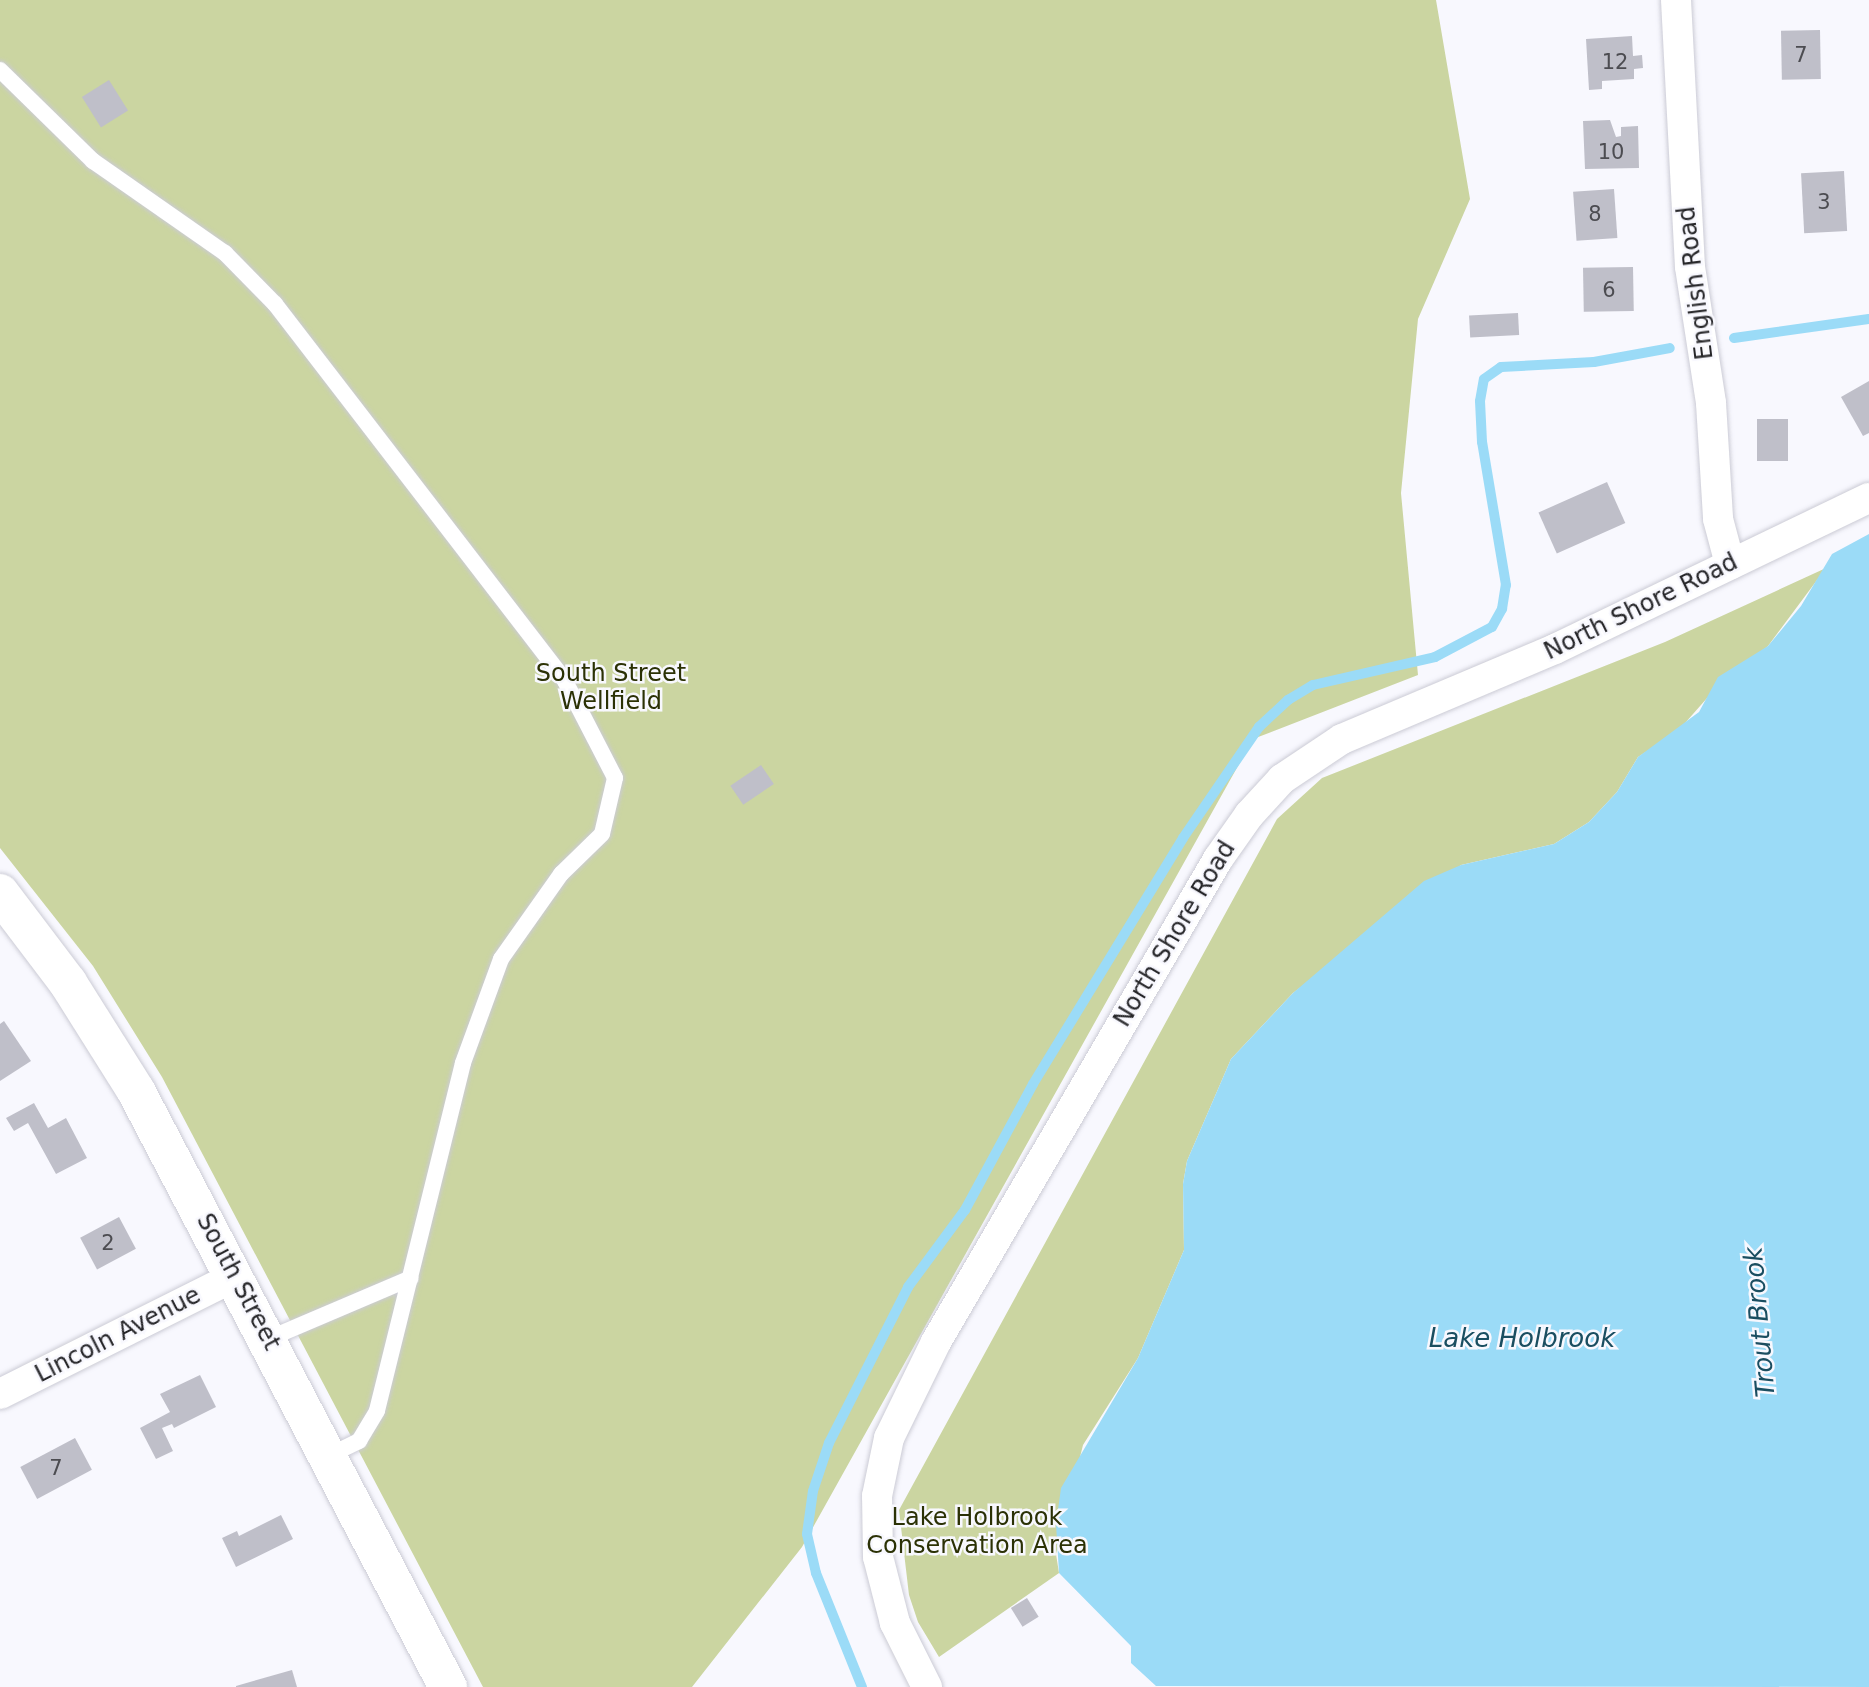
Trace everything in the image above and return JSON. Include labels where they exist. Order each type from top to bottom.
[{"type":"main road","name":"South Street","points":[[0,893],[68,982],[116,1056],[236,1276],[448,1687]]},
{"type":"street","name":"English Road","points":[[1676,0],[1689,254],[1711,403],[1718,519],[1730,564]]},
{"type":"street","name":"North Shore Road","points":[[928,1687],[895,1623],[878,1557],[877,1496],[889,1438],[936,1342],[1235,834],[1282,779],[1342,739],[1555,649],[1869,498]]},
{"type":"street","name":"Lincoln Avenue","points":[[0,1394],[236,1276]]},
{"type":"lane","points":[[0,70],[93,161],[225,253],[275,304],[565,681],[615,778],[602,834],[561,874],[501,959],[463,1063],[411,1278],[371,1427],[359,1441],[328,1456]]},
{"type":"lane","points":[[268,1339],[411,1278]]},
{"type":"green space","name":"South Street Wellfield","points":[[0,0],[1436,0],[1470,199],[1418,319],[1401,493],[1418,675],[1253,739],[802,1547],[692,1687],[483,1687],[162,1077],[93,966],[0,848]]},
{"type":"green space","name":"Lake Holbrook Conservation Area","points":[[1826,568],[1768,646],[1708,697],[1678,731],[1638,757],[1617,792],[1589,822],[1554,844],[1461,865],[1293,993],[1231,1059],[1187,1161],[1183,1184],[1184,1250],[1138,1358],[1083,1445],[1056,1554],[1059,1573],[939,1657],[918,1622],[909,1595],[899,1510],[1277,819],[1322,778],[1665,642]]},
{"type":"water","name":"Lake Holbrook","points":[[1869,534],[1869,1687],[1156,1686],[1131,1663],[1131,1646],[1059,1573],[1056,1524],[1061,1488],[1138,1358],[1184,1250],[1183,1184],[1187,1161],[1231,1059],[1293,993],[1424,881],[1461,865],[1554,844],[1589,822],[1617,792],[1638,757],[1699,712],[1718,677],[1768,646],[1801,606],[1832,554]]},
{"type":"building","points":[[1820,30],[1821,79],[1782,80],[1781,31]]},
{"type":"building","points":[[1632,36],[1633,56],[1642,55],[1643,68],[1634,69],[1634,79],[1602,81],[1602,89],[1589,90],[1586,39]]},
{"type":"building","points":[[109,80],[128,111],[101,127],[82,97]]},
{"type":"building","points":[[1610,120],[1616,137],[1621,136],[1621,127],[1638,126],[1639,168],[1585,169],[1583,121]]},
{"type":"building","points":[[1844,171],[1847,231],[1804,233],[1801,173]]},
{"type":"building","points":[[1614,189],[1617,238],[1577,241],[1573,192]]},
{"type":"building","points":[[1633,267],[1634,311],[1584,312],[1583,268]]},
{"type":"building","points":[[1518,313],[1519,335],[1470,338],[1469,316]]},
{"type":"building","points":[[1869,381],[1869,433],[1863,436],[1841,397]]},
{"type":"building","points":[[1757,419],[1788,419],[1788,461],[1757,461]]},
{"type":"building","points":[[1607,482],[1625,523],[1557,554],[1538,513]]},
{"type":"building","points":[[761,765],[774,784],[743,805],[730,786]]},
{"type":"building","points":[[4,1021],[31,1061],[0,1081],[0,1024]]},
{"type":"building","points":[[34,1103],[48,1128],[66,1118],[87,1158],[56,1174],[28,1123],[14,1131],[6,1118]]},
{"type":"building","points":[[119,1217],[136,1249],[97,1269],[80,1238]]},
{"type":"building","points":[[200,1375],[216,1407],[174,1428],[172,1424],[162,1428],[173,1451],[156,1459],[140,1428],[170,1412],[160,1394]]},
{"type":"building","points":[[75,1438],[92,1470],[37,1499],[20,1467]]},
{"type":"building","points":[[281,1515],[293,1539],[236,1567],[222,1538],[237,1531],[239,1536]]},
{"type":"building","points":[[1027,1598],[1039,1617],[1023,1627],[1011,1608]]},
{"type":"building","points":[[292,1670],[297,1687],[236,1687],[236,1686]]},
{"type":"waterway","points":[[1734,338],[1869,319]]},
{"type":"waterway","points":[[862,1687],[816,1573],[807,1534],[813,1491],[829,1443],[908,1287],[965,1210],[1033,1084],[1183,838],[1259,727],[1288,700],[1313,685],[1435,657],[1492,627],[1502,609],[1506,585],[1482,442],[1480,401],[1484,379],[1501,367],[1594,362],[1670,348]]},
{"type":"water label","name":"Trout Brook","points":[[1760,1322]]}]
